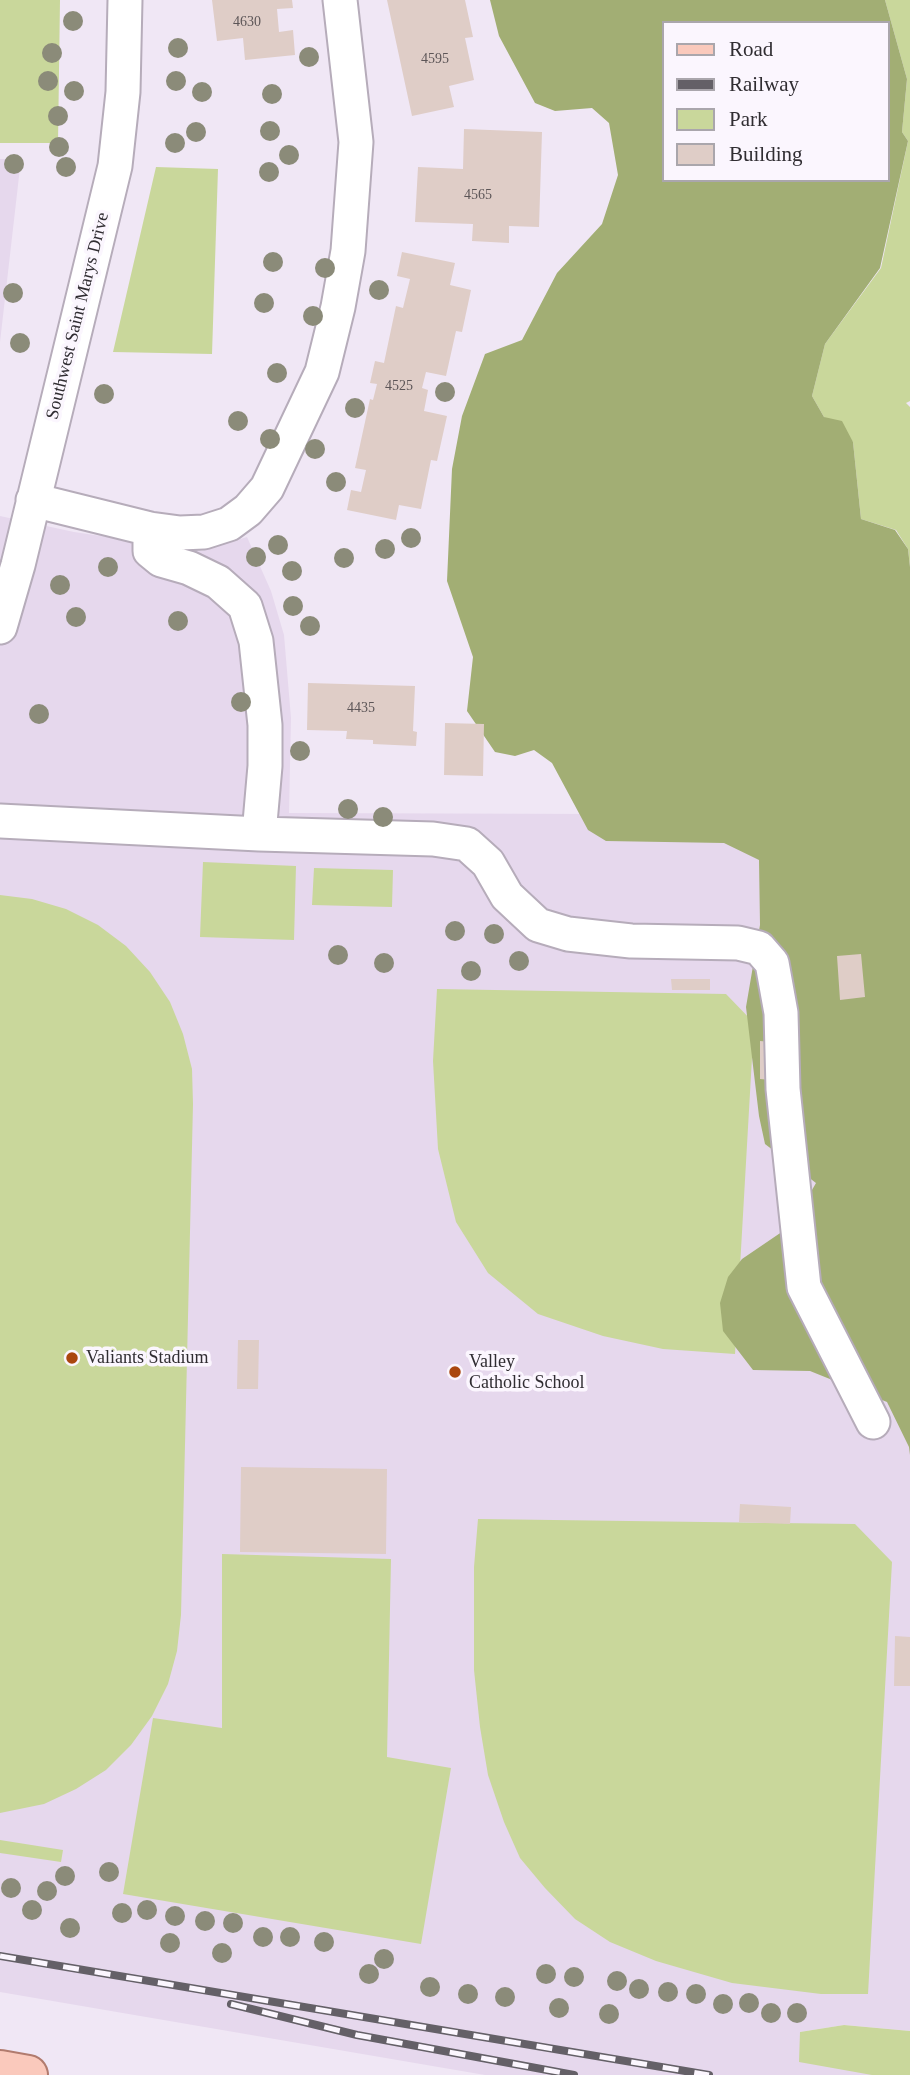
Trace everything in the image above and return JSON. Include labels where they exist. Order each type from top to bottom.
[{"type":"main road","points":[[0,2070],[28,2075]]},
{"type":"street","name":"Southwest Saint Marys Drive","points":[[0,627],[18,565],[115,166],[123,92],[125,0]]},
{"type":"street","points":[[33,500],[149,529],[180,533],[204,532],[229,524],[248,510],[267,488],[322,372],[348,251],[356,142],[340,0]]},
{"type":"street","points":[[149,529],[150,551],[161,560],[189,568],[218,582],[245,606],[256,641],[265,734],[259,834]]},
{"type":"street","points":[[0,821],[259,834],[433,839],[467,844],[488,863],[506,896],[538,925],[568,934],[631,941],[738,943],[758,948],[772,963],[780,1013],[783,1089],[804,1287],[873,1422]]},
{"type":"shaded area","points":[[0,159],[21,159],[0,342]]},
{"type":"shaded area","name":"Valley Catholic School","points":[[0,516],[74,532],[202,551],[247,537],[271,591],[284,635],[291,718],[289,813],[910,815],[910,2031],[844,2025],[800,2032],[800,2041],[910,2075],[485,2075],[0,1992]]},
{"type":"green space","points":[[0,0],[60,0],[58,143],[0,143]]},
{"type":"green space","points":[[490,0],[885,0],[907,79],[902,132],[908,141],[880,268],[825,344],[812,396],[824,417],[842,421],[853,442],[861,519],[895,530],[908,549],[910,567],[910,1455],[909,1447],[887,1402],[810,1371],[753,1370],[723,1331],[720,1303],[728,1277],[742,1259],[792,1225],[816,1183],[765,1144],[759,1116],[746,1007],[760,925],[759,860],[724,843],[606,841],[588,830],[552,763],[534,750],[515,756],[495,752],[467,711],[473,657],[447,581],[452,469],[462,416],[485,354],[522,340],[557,273],[602,224],[618,175],[609,123],[592,108],[555,111],[535,103],[499,36]]},
{"type":"green space","points":[[885,0],[910,0],[910,401],[906,403],[910,407],[910,567],[908,549],[896,530],[861,519],[853,442],[824,417],[812,396],[825,344],[881,268],[908,141],[902,132],[907,79]]},
{"type":"green space","points":[[156,167],[218,169],[212,354],[113,352]]},
{"type":"green space","points":[[203,862],[296,866],[294,940],[200,937]]},
{"type":"green space","points":[[314,868],[393,870],[392,907],[312,905]]},
{"type":"green space","name":"Valiants Stadium","points":[[0,895],[32,899],[66,909],[98,925],[126,946],[150,972],[170,1002],[183,1034],[192,1069],[193,1104],[181,1615],[177,1651],[168,1684],[152,1716],[131,1745],[106,1770],[76,1789],[44,1804],[0,1813]]},
{"type":"green space","points":[[437,989],[726,994],[754,1023],[735,1354],[663,1349],[603,1336],[538,1314],[488,1273],[456,1222],[438,1149],[433,1061]]},
{"type":"green space","points":[[478,1519],[855,1524],[892,1562],[868,1994],[821,1994],[732,1983],[656,1961],[610,1942],[575,1919],[520,1858],[488,1775],[480,1727],[474,1670],[474,1567]]},
{"type":"green space","points":[[222,1554],[391,1559],[387,1757],[451,1768],[421,1944],[123,1894],[153,1718],[222,1728]]},
{"type":"green space","points":[[0,1840],[63,1850],[61,1862],[0,1853]]},
{"type":"green space","points":[[844,2025],[910,2031],[910,2075],[872,2075],[799,2062],[800,2032]]},
{"type":"building","points":[[212,0],[292,0],[293,8],[277,9],[279,32],[293,30],[295,55],[245,60],[243,38],[217,41]]},
{"type":"building","points":[[387,0],[465,0],[473,37],[465,38],[474,80],[449,86],[454,107],[412,116]]},
{"type":"building","points":[[464,129],[542,132],[539,227],[509,226],[509,243],[472,241],[473,224],[415,222],[418,167],[463,169]]},
{"type":"building","points":[[402,252],[455,263],[450,285],[471,290],[462,332],[456,331],[446,376],[426,372],[422,388],[428,390],[424,411],[447,416],[437,461],[431,460],[421,509],[399,505],[396,520],[347,510],[351,490],[361,492],[366,470],[355,468],[370,399],[373,400],[377,384],[370,383],[375,361],[384,363],[396,306],[403,308],[410,279],[397,276]]},
{"type":"building","points":[[308,683],[415,686],[413,731],[417,732],[416,746],[373,744],[373,740],[346,739],[347,731],[307,730]]},
{"type":"building","points":[[445,723],[484,724],[483,776],[444,775]]},
{"type":"building","points":[[861,954],[865,997],[840,1000],[837,956]]},
{"type":"building","points":[[671,979],[710,979],[710,990],[672,990]]},
{"type":"building","points":[[760,1041],[771,1042],[771,1080],[760,1079]]},
{"type":"building","points":[[238,1340],[259,1340],[258,1389],[237,1389]]},
{"type":"building","points":[[241,1467],[387,1469],[386,1554],[240,1552]]},
{"type":"building","points":[[740,1504],[791,1507],[790,1524],[739,1522]]},
{"type":"building","points":[[895,1636],[910,1637],[910,1686],[894,1686]]},
{"type":"railway","points":[[0,1956],[709,2075]]},
{"type":"railway","points":[[231,2004],[357,2035],[574,2075]]},
{"type":"place","name":"Valiants Stadium","points":[[72,1358]]},
{"type":"place","name":"Valley Catholic School","points":[[455,1372]]}]
